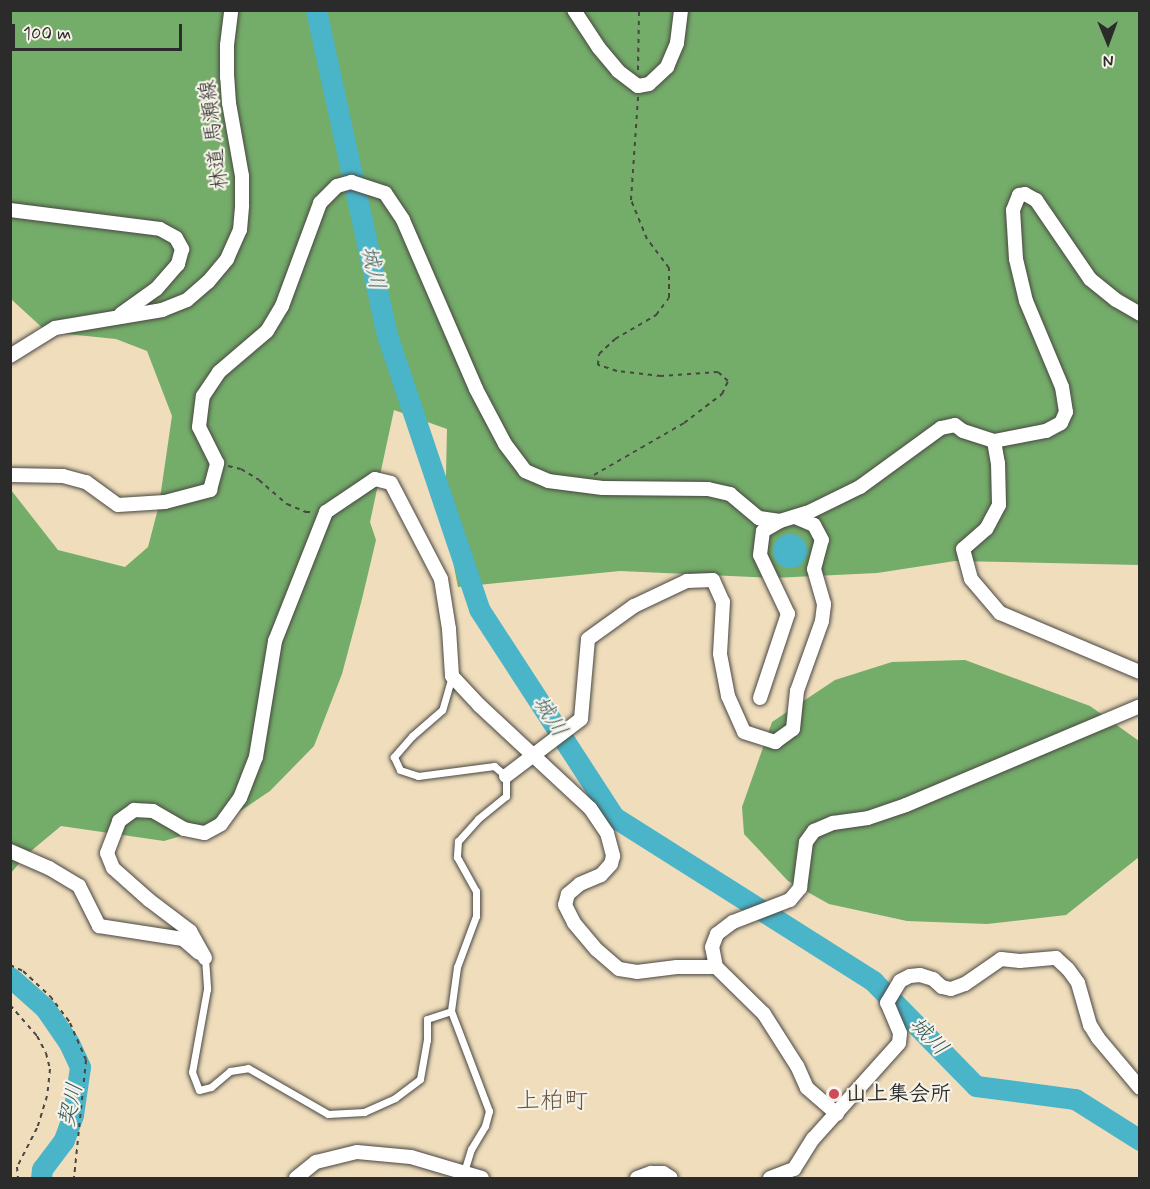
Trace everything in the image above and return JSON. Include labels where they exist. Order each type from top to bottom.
[{"type":"street","name":"林道 馬瀬線","points":[[10,356],[55,328],[162,310],[187,300],[208,282],[227,259],[240,230],[242,176],[229,103],[227,77],[226,45],[231,10]]},
{"type":"street","points":[[574,10],[598,48],[618,72],[638,86],[649,84],[667,67],[677,44],[681,10]]},
{"type":"street","points":[[10,475],[63,476],[86,482],[118,505],[165,502],[210,490],[217,464],[199,428],[203,396],[219,372],[267,331],[282,306],[320,203],[337,186],[351,182],[385,193],[403,220],[476,389],[505,444],[525,471],[548,481],[603,488],[708,489],[730,494],[759,518],[780,521]]},
{"type":"street","points":[[760,698],[788,614],[760,555],[764,531],[780,521],[795,517],[860,487],[941,428],[955,425],[963,431],[994,441],[1046,431],[1060,423],[1066,412],[1062,387],[1026,301],[1016,259],[1012,210],[1019,195],[1026,194],[1036,200],[1090,279],[1116,300],[1140,314]]},
{"type":"street","points":[[10,210],[160,230],[176,238],[182,249],[178,264],[156,289],[119,316]]},
{"type":"street","points":[[994,441],[998,463],[999,505],[986,529],[963,549],[970,579],[1000,613],[1140,672]]},
{"type":"street","points":[[205,958],[190,931],[149,900],[113,868],[107,853],[119,821],[134,810],[153,811],[184,829],[205,833],[221,824],[240,798],[256,757],[275,642],[326,512],[375,479],[391,483],[441,579],[449,629],[452,676],[479,705],[590,808],[607,833],[613,856],[611,864],[600,875],[580,884],[568,894],[565,904],[574,923],[597,950],[619,969],[638,972],[677,967],[716,967]]},
{"type":"street","points":[[506,776],[581,719],[588,639],[634,606],[687,580],[713,580],[723,602],[720,654],[728,696],[744,732],[775,742],[794,729],[796,691],[822,621],[824,604],[814,569],[822,540],[814,525],[795,517]]},
{"type":"street","points":[[837,1114],[807,1088],[797,1066],[764,1014],[716,967],[712,946],[717,934],[733,922],[783,905],[800,888],[806,842],[814,831],[833,823],[868,818],[906,805],[1140,706]]},
{"type":"street","points":[[10,851],[49,868],[79,886],[99,926],[183,939],[205,958]]},
{"type":"street","points":[[770,1179],[794,1169],[813,1139],[899,1043],[900,1033],[886,1004],[900,981],[920,975],[933,979],[942,987],[951,989],[966,984],[1001,959],[1020,961],[1056,958],[1078,983],[1090,1025],[1098,1038],[1140,1088]]},
{"type":"street","points":[[296,1179],[316,1161],[357,1152],[411,1157],[463,1176],[482,1179]]},
{"type":"street","points":[[637,1179],[651,1173],[663,1173],[671,1179]]},
{"type":"lane","points":[[452,676],[442,710],[412,736],[394,757],[400,770],[418,776],[494,766],[506,776],[506,796],[478,819],[458,841],[456,857],[476,891],[476,916],[457,967],[451,1011],[489,1111],[485,1126],[471,1149],[463,1176]]},
{"type":"lane","points":[[205,958],[207,989],[192,1072],[199,1090],[211,1087],[230,1071],[248,1068],[328,1114],[364,1112],[395,1098],[420,1079],[427,1040],[427,1019],[451,1011]]},
{"type":"path","points":[[591,476],[684,423],[722,394],[728,381],[718,372],[661,376],[617,371],[598,365],[599,354],[615,339],[656,315],[669,298],[669,268],[647,239],[631,200],[638,86],[639,10]]},
{"type":"path","points":[[217,464],[241,469],[259,480],[287,504],[306,512],[326,512]]},
{"type":"path","points":[[10,965],[23,971],[50,996],[70,1023],[86,1060],[74,1179]]},
{"type":"path","points":[[10,1005],[37,1036],[46,1053],[50,1069],[47,1096],[37,1128],[17,1167],[18,1179]]},
{"type":"green space","points":[[11,11],[1139,11],[1139,565],[955,561],[877,573],[773,578],[620,571],[458,587],[445,521],[447,429],[394,410],[370,522],[376,540],[362,599],[342,674],[314,746],[270,791],[221,824],[164,841],[61,826],[25,856],[11,873],[11,490],[58,550],[125,567],[148,547],[159,505],[172,416],[147,351],[116,339],[47,332],[12,300]]},
{"type":"green space","points":[[965,660],[1090,706],[1139,741],[1139,857],[1066,915],[987,924],[907,921],[829,904],[788,881],[744,834],[742,807],[772,722],[835,680],[892,662]]},
{"type":"water","points":[[790,534],[802,539],[807,551],[802,563],[790,568],[778,563],[773,551],[778,539]]},
{"type":"waterway","name":"城川","points":[[316,10],[387,335],[479,609],[614,817],[873,981],[976,1086],[1075,1099],[1140,1140]]},
{"type":"waterway","name":"契川","points":[[10,977],[45,1008],[69,1043],[80,1067],[73,1115],[64,1140],[42,1169],[41,1178]]},
{"type":"place","name":"山上集会所","points":[[834,1094]]},
{"type":"district","name":"上柏町","points":[[552,1102]]}]
